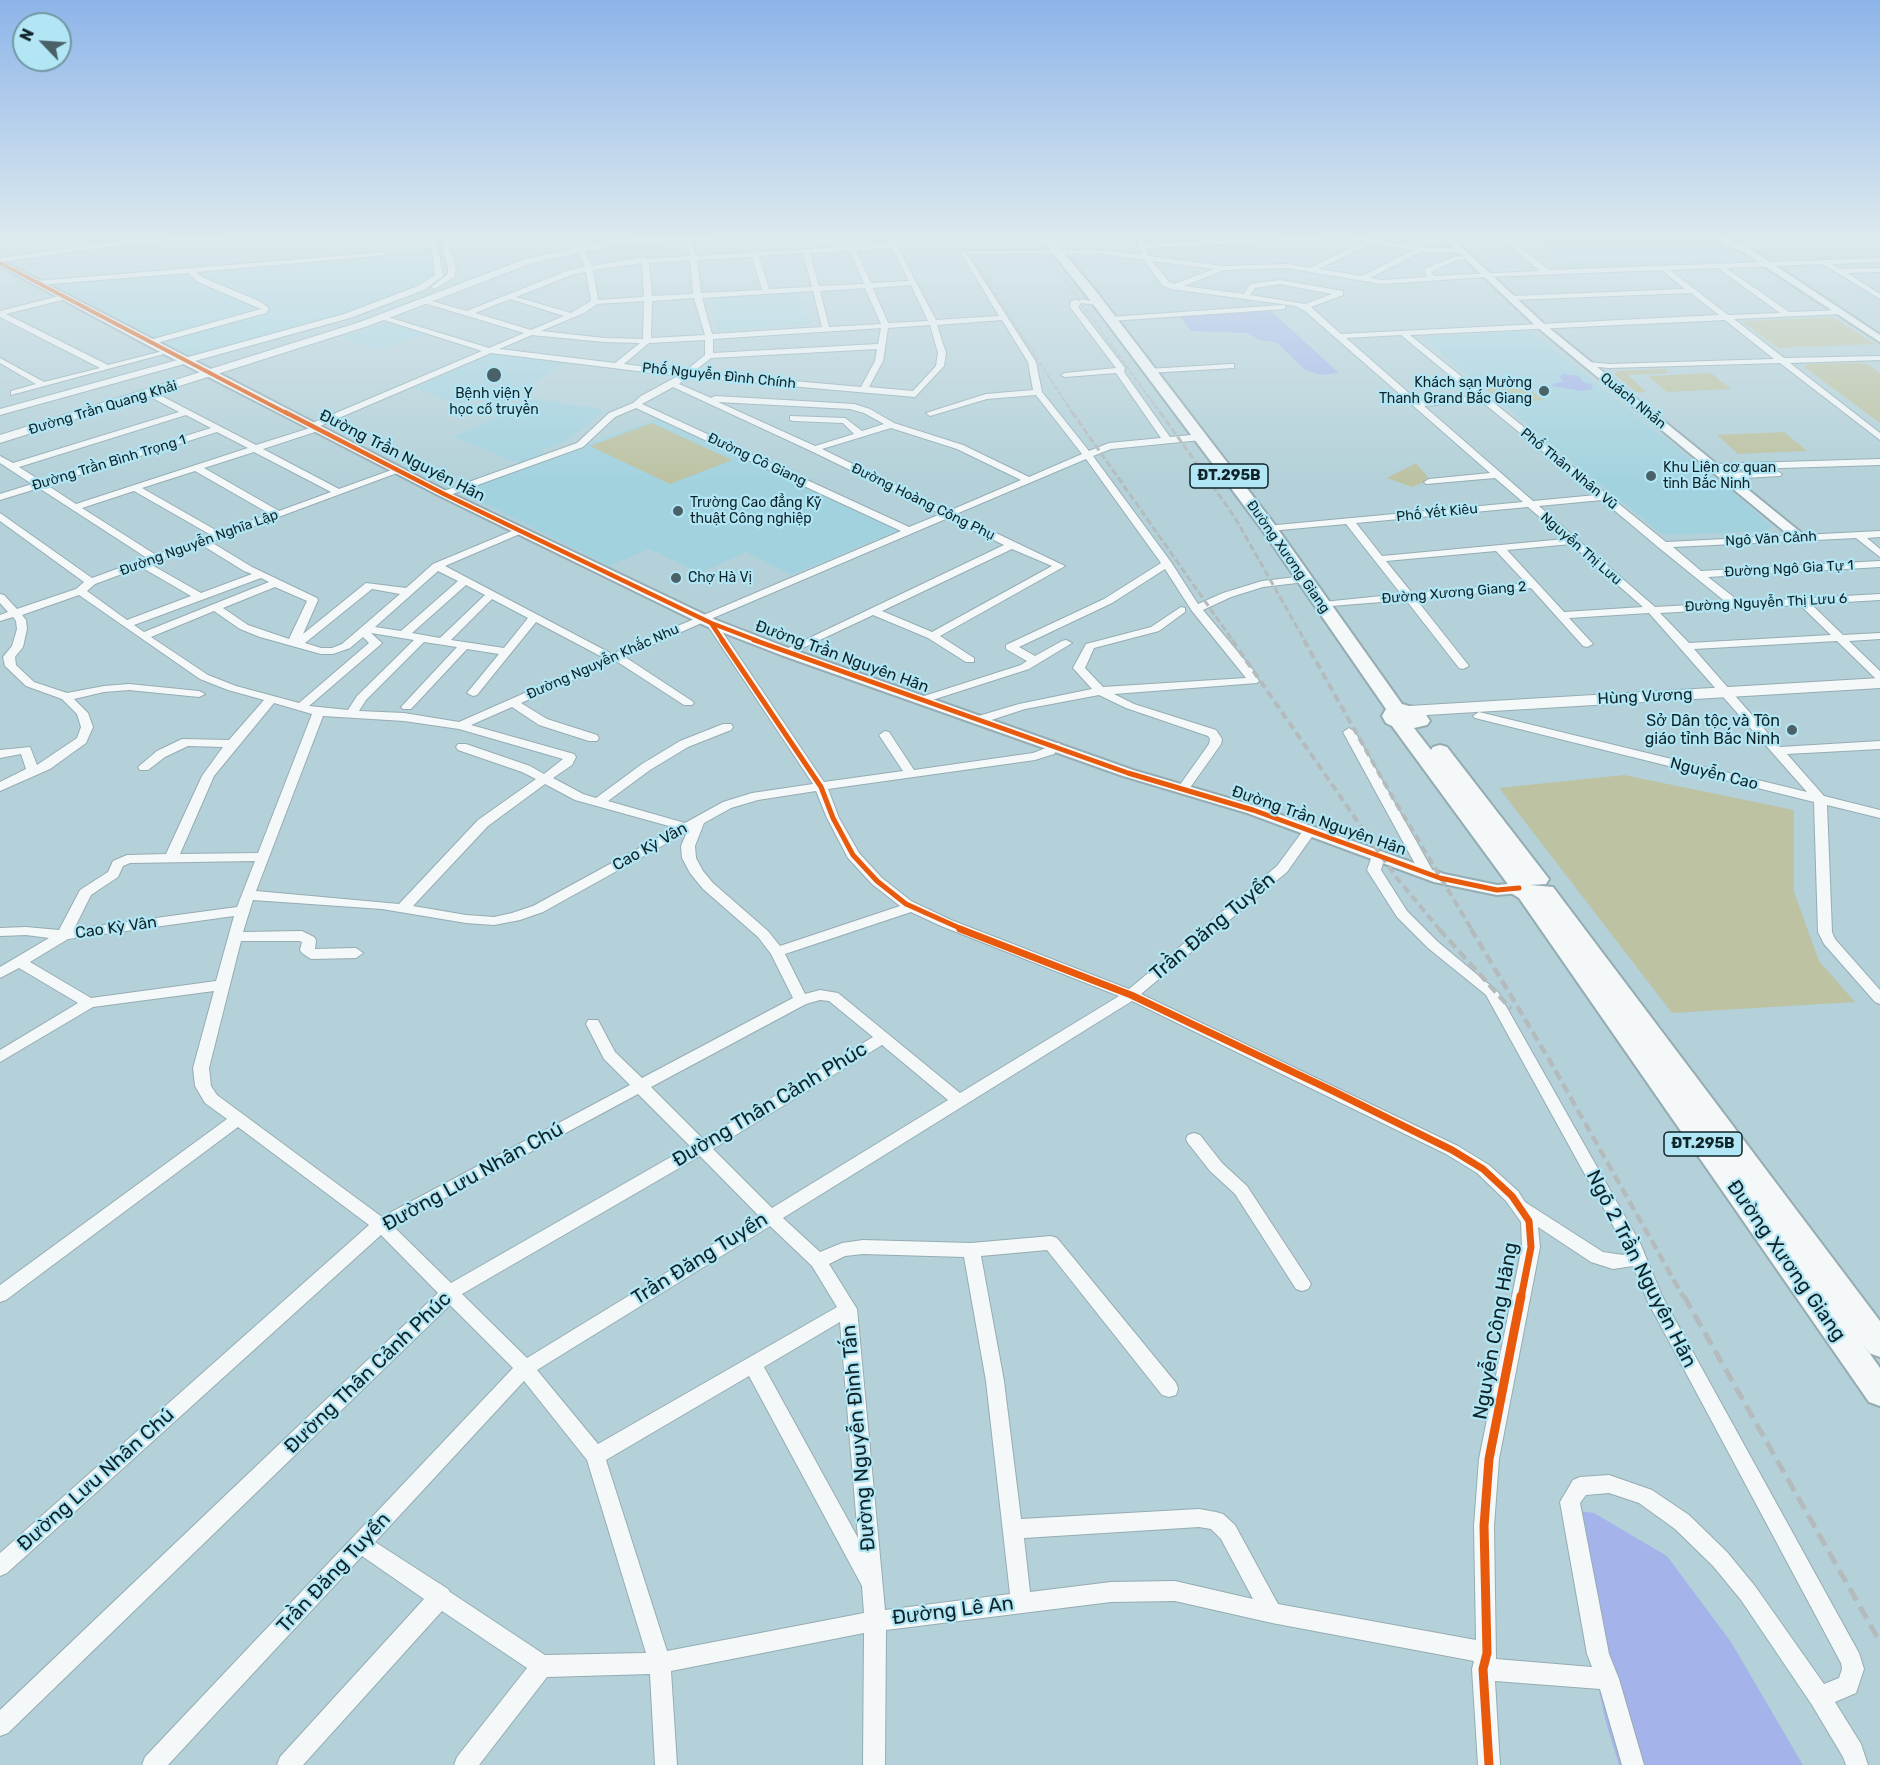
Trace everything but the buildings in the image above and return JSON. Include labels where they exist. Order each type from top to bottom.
[{"type":"main road","name":"Đường Trần Quang Khải","points":[[0,439],[211,374],[383,317]]},
{"type":"main road","name":"Đường Xương Giang","points":[[1110,319],[1201,437],[1323,605],[1409,718],[1880,1393]]},
{"type":"main road","name":"Hùng Vương","points":[[1730,699],[1880,683]]},
{"type":"main road","name":"Hùng Vương","points":[[1409,718],[1512,709],[1730,699],[1880,696]]},
{"type":"main road","name":"Hùng Vương","points":[[1409,718],[1479,716],[1512,709]]},
{"type":"main road","name":"Đường Xương Giang","points":[[1529,887],[1880,1344]]},
{"type":"street","points":[[8,317],[107,368]]},
{"type":"street","name":"Đường Trần Nguyên Hãn","points":[[101,317],[444,494],[706,621],[786,652],[1055,747],[1310,831],[1427,873],[1497,890],[1529,887]]},
{"type":"street","points":[[149,343],[240,317]]},
{"type":"street","points":[[0,417],[342,317]]},
{"type":"street","name":"Phố Nguyễn Đình Chính","points":[[385,317],[488,350],[684,374],[915,394],[940,366],[942,353],[931,322]]},
{"type":"street","points":[[482,317],[529,332],[604,340],[647,341],[1004,318],[1032,362],[1038,392],[1088,455],[1167,564],[1196,609],[1249,672],[1253,681],[1100,691],[1023,706],[979,720]]},
{"type":"street","points":[[75,507],[316,427],[564,317]]},
{"type":"street","points":[[617,366],[647,341],[648,317]]},
{"type":"street","points":[[704,317],[709,336],[709,356]]},
{"type":"street","points":[[823,317],[826,328]]},
{"type":"street","points":[[863,390],[875,372],[883,346],[885,325],[882,317]]},
{"type":"street","points":[[930,317],[931,322]]},
{"type":"street","points":[[1083,317],[1122,370],[1119,371]]},
{"type":"street","points":[[1110,319],[1134,317]]},
{"type":"street","name":"Nguyễn Thị Lưu","points":[[1317,317],[1652,610],[1820,800]]},
{"type":"street","name":"Quách Nhẫn","points":[[1532,317],[1800,538]]},
{"type":"street","points":[[1339,336],[1719,317]]},
{"type":"street","points":[[1728,317],[1880,437]]},
{"type":"street","points":[[1848,317],[1880,339]]},
{"type":"street","name":"Phố Thân Nhân Vũ","points":[[1402,332],[1737,605]]},
{"type":"street","points":[[444,494],[580,445],[612,415],[636,405],[644,398],[673,384],[709,356],[883,346]]},
{"type":"street","points":[[14,393],[167,352]]},
{"type":"street","points":[[1588,364],[1609,366],[1867,352],[1879,357]]},
{"type":"street","points":[[1778,358],[1879,357]]},
{"type":"street","points":[[0,360],[43,385]]},
{"type":"street","points":[[0,412],[187,363]]},
{"type":"street","points":[[1148,371],[1231,366]]},
{"type":"street","points":[[1065,375],[1119,371]]},
{"type":"street","points":[[1119,371],[1167,440]]},
{"type":"street","name":"Đường Hoàng Công Phụ","points":[[673,384],[814,448],[1012,545]]},
{"type":"street","points":[[930,413],[986,397],[1038,392]]},
{"type":"street","points":[[150,393],[338,492]]},
{"type":"street","points":[[1416,404],[1482,398]]},
{"type":"street","points":[[707,399],[851,406],[867,411],[891,425],[960,447],[1028,480]]},
{"type":"street","name":"Đường Cô Giang","points":[[636,405],[909,531]]},
{"type":"street","points":[[845,422],[851,406]]},
{"type":"street","points":[[13,466],[188,412]]},
{"type":"street","points":[[793,418],[845,422],[860,434]]},
{"type":"street","points":[[814,448],[891,425]]},
{"type":"street","name":"Đường Trần Bình Trọng 1","points":[[0,497],[218,429]]},
{"type":"street","name":"Đường Nguyễn Khắc Nhu","points":[[460,726],[614,657],[706,621],[1109,446],[1201,437]]},
{"type":"street","points":[[0,459],[155,559]]},
{"type":"street","points":[[1714,467],[1880,462]]},
{"type":"street","points":[[197,468],[278,514]]},
{"type":"street","name":"Đường Nguyễn Nghĩa Lập","points":[[0,618],[80,591],[91,582],[400,470]]},
{"type":"street","points":[[1725,476],[1880,470]]},
{"type":"street","points":[[1429,482],[1496,475]]},
{"type":"street","points":[[135,488],[219,536]]},
{"type":"street","name":"Phố Yết Kiêu","points":[[1269,528],[1604,497]]},
{"type":"street","points":[[0,516],[91,582]]},
{"type":"street","points":[[1350,522],[1463,666]]},
{"type":"street","points":[[215,607],[244,627],[295,644],[321,651],[333,651],[346,646],[365,631],[437,567],[519,531]]},
{"type":"street","name":"Ngô Văn Cảnh","points":[[1662,545],[1880,534]]},
{"type":"street","points":[[1858,535],[1880,554]]},
{"type":"street","points":[[203,541],[260,575],[313,600],[295,644]]},
{"type":"street","points":[[1378,559],[1572,541]]},
{"type":"street","points":[[932,636],[1060,566],[1012,545]]},
{"type":"street","name":"Đường Hoàng Công Phụ","points":[[786,652],[1012,545]]},
{"type":"street","name":"Đường Xương Giang 2","points":[[1498,548],[1534,585]]},
{"type":"street","points":[[142,564],[200,597]]},
{"type":"street","points":[[1036,661],[1010,647],[1108,601],[1167,564]]},
{"type":"street","name":"Đường Ngô Gia Tự 1","points":[[1698,574],[1880,564]]},
{"type":"street","points":[[437,567],[614,657],[688,703]]},
{"type":"street","points":[[126,624],[260,575]]},
{"type":"street","points":[[1196,609],[1246,589],[1273,582],[1305,579]]},
{"type":"street","points":[[403,635],[465,581]]},
{"type":"street","points":[[143,636],[270,586],[274,582]]},
{"type":"street","points":[[295,644],[370,585],[409,592]]},
{"type":"street","points":[[1534,585],[1564,615],[1587,644]]},
{"type":"street","name":"Đường Xương Giang 2","points":[[1323,605],[1534,585]]},
{"type":"street","points":[[80,591],[204,677],[232,688],[319,712],[404,717],[460,726],[570,757],[568,762],[483,823],[403,908]]},
{"type":"street","points":[[443,641],[491,595]]},
{"type":"street","points":[[0,597],[17,613],[22,629],[17,647],[9,657],[11,666],[30,684],[66,698],[82,713],[87,727],[82,740],[46,766],[0,787]]},
{"type":"street","name":"Đường Nguyễn Thị Lưu 6","points":[[1564,615],[1880,597]]},
{"type":"street","points":[[1803,602],[1880,676]]},
{"type":"street","points":[[1181,610],[1155,629],[1090,646],[1079,668],[1100,691],[1130,706],[1212,733],[1216,739],[1215,744],[1183,789]]},
{"type":"street","points":[[873,611],[932,636],[970,660]]},
{"type":"street","points":[[473,693],[534,618]]},
{"type":"street","name":"Nguyễn Công Hãng","points":[[706,621],[821,787],[833,819],[853,855],[877,880],[912,907],[946,923],[1131,995],[1452,1150],[1483,1169],[1512,1196],[1529,1221],[1531,1247],[1489,1459],[1484,1526],[1485,1661],[1489,1765]]},
{"type":"street","points":[[365,631],[506,652]]},
{"type":"street","points":[[301,707],[376,643],[365,631]]},
{"type":"street","points":[[1686,646],[1880,636]]},
{"type":"street","points":[[351,714],[361,698],[422,638]]},
{"type":"street","points":[[922,700],[1002,676],[1036,661],[1066,643]]},
{"type":"street","points":[[407,707],[465,645]]},
{"type":"street","points":[[66,698],[104,689],[129,687],[199,694]]},
{"type":"street","points":[[171,858],[208,776],[270,699]]},
{"type":"street","points":[[513,703],[543,722],[593,738]]},
{"type":"street","points":[[319,712],[244,903],[201,1068],[203,1086],[212,1099],[381,1225],[525,1368],[595,1456],[660,1663],[666,1765]]},
{"type":"street","name":"Nguyễn Cao","points":[[1479,716],[1880,814]]},
{"type":"street","points":[[598,802],[645,767],[684,744],[727,727]]},
{"type":"street","points":[[1349,732],[1427,873]]},
{"type":"street","points":[[885,735],[911,774]]},
{"type":"street","points":[[144,767],[161,754],[186,742],[232,744]]},
{"type":"street","points":[[1776,751],[1880,745]]},
{"type":"street","points":[[462,747],[508,761],[579,797],[692,824],[688,846],[689,858],[697,873],[708,886],[763,934],[777,952],[801,1000]]},
{"type":"street","name":"Cao Kỳ Vân","points":[[0,974],[64,935],[244,903],[343,901],[466,919],[494,921],[515,917],[538,909],[727,805],[756,796],[1035,756],[1055,747]]},
{"type":"street","points":[[0,754],[26,750],[33,770]]},
{"type":"street","points":[[1820,800],[1825,932],[1829,941],[1880,999]]},
{"type":"street","name":"Trần Đăng Tuyển","points":[[153,1765],[362,1545],[525,1368],[1131,995],[1282,869],[1310,831]]},
{"type":"street","name":"Ngõ 2 Trần Nguyên Hãn","points":[[1378,856],[1374,870],[1402,914],[1433,945],[1491,992],[1637,1255],[1654,1297],[1851,1660],[1853,1669],[1848,1685],[1820,1697]]},
{"type":"street","points":[[0,932],[26,931],[64,935],[86,893],[113,874],[122,861],[262,857]]},
{"type":"street","points":[[777,952],[912,907]]},
{"type":"street","points":[[235,936],[302,936],[309,940],[307,950],[311,954],[356,953]]},
{"type":"street","points":[[20,962],[88,1003]]},
{"type":"street","points":[[0,1058],[88,1003],[223,986]]},
{"type":"street","name":"Đường Lưu Nhân Chú","points":[[0,1566],[381,1225],[801,1000],[820,995],[833,996],[958,1100]]},
{"type":"street","name":"Đường Nguyễn Đình Tấn","points":[[592,1024],[609,1055],[818,1261],[848,1309],[875,1621],[874,1765]]},
{"type":"street","name":"Đường Thân Cảnh Phúc","points":[[0,1725],[451,1292],[701,1148],[883,1038]]},
{"type":"street","points":[[2,1292],[238,1119]]},
{"type":"street","points":[[1194,1139],[1216,1167],[1242,1190],[1302,1284]]},
{"type":"street","points":[[1518,1206],[1597,1257],[1613,1263],[1626,1262],[1637,1255]]},
{"type":"street","points":[[818,1261],[842,1250],[863,1247],[971,1250],[1051,1243],[1168,1389]]},
{"type":"street","points":[[971,1250],[995,1381],[1021,1602]]},
{"type":"street","points":[[595,1456],[848,1309]]},
{"type":"street","points":[[752,1363],[872,1586]]},
{"type":"street","points":[[1633,1765],[1608,1679],[1598,1654],[1570,1502],[1580,1486],[1609,1484],[1645,1496],[1682,1522],[1720,1559],[1748,1593],[1820,1697],[1852,1752],[1857,1765]]},
{"type":"street","points":[[1013,1529],[1199,1518],[1216,1521],[1228,1532],[1272,1613]]},
{"type":"street","points":[[362,1545],[542,1666],[465,1765]]},
{"type":"street","name":"Đường Lê An","points":[[542,1666],[660,1663],[875,1621],[1111,1592],[1175,1591],[1485,1661],[1608,1679]]},
{"type":"street","points":[[288,1765],[441,1596]]},
{"type":"shaded area","points":[[112,317],[332,317],[191,357]]},
{"type":"shaded area","points":[[714,317],[808,317],[811,325],[717,331]]},
{"type":"shaded area","points":[[387,322],[425,334],[377,350],[343,337]]},
{"type":"shaded area","points":[[1524,331],[1534,334],[1734,493],[1772,527],[1767,531],[1670,535],[1660,533],[1421,337]]},
{"type":"shaded area","name":"Bệnh viện Y học cổ truyền","points":[[491,353],[565,362],[502,405],[476,397],[460,404],[414,388]]},
{"type":"shaded area","points":[[535,399],[604,411],[565,442],[540,450],[549,455],[522,464],[453,437]]},
{"type":"shaded area","name":"Trường Cao đẳng Kỹ thuật Công nghiệp","points":[[659,418],[900,530],[791,575],[746,552],[700,573],[649,549],[609,566],[459,491]]},
{"type":"green space","points":[[1834,317],[1875,344],[1778,348],[1742,321]]},
{"type":"green space","points":[[1809,364],[1867,364],[1880,373],[1880,423],[1804,367]]},
{"type":"green space","points":[[1666,369],[1667,373],[1628,375],[1646,392],[1636,392],[1614,374],[1618,371]]},
{"type":"green space","points":[[1711,373],[1731,389],[1667,392],[1648,376]]},
{"type":"green space","points":[[1523,384],[1544,400],[1504,404],[1484,387]]},
{"type":"green space","points":[[652,423],[732,460],[670,484],[590,446]]},
{"type":"green space","points":[[1784,432],[1807,451],[1738,454],[1717,435]]},
{"type":"green space","points":[[1416,463],[1428,477],[1424,482],[1412,487],[1387,478]]},
{"type":"green space","points":[[1624,775],[1794,810],[1794,892],[1819,961],[1855,1002],[1672,1013],[1499,788]]},
{"type":"water","points":[[1180,317],[1278,317],[1339,373],[1322,375],[1305,370],[1276,342],[1259,340],[1247,333],[1191,331]]},
{"type":"water","points":[[1563,374],[1579,376],[1583,382],[1591,384],[1593,389],[1582,391],[1552,386],[1554,383],[1563,382],[1560,377]]},
{"type":"water","points":[[1578,1511],[1594,1513],[1667,1556],[1731,1642],[1803,1765],[1619,1765],[1605,1719],[1565,1525]]},
{"type":"railway","points":[[1010,317],[1073,414]]},
{"type":"railway","points":[[1091,317],[1161,414]]},
{"type":"railway","points":[[1072,412],[1233,641]]},
{"type":"railway","points":[[1160,412],[1234,516],[1305,641]]},
{"type":"railway","points":[[1232,640],[1396,877],[1440,930]]},
{"type":"railway","points":[[1304,640],[1393,798],[1472,930]]},
{"type":"railway","points":[[1439,929],[1511,1009]]},
{"type":"railway","points":[[1471,929],[1550,1061],[1684,1298]]},
{"type":"railway","points":[[1684,1296],[1880,1642]]},
{"type":"cycle path","points":[[102,317],[444,494],[711,623],[786,652],[1128,773],[1253,810],[1440,878],[1497,890],[1519,888]]},
{"type":"cycle path","points":[[711,623],[821,787],[833,818],[853,855],[877,881],[906,904],[946,923],[1131,995],[1333,1091],[1452,1150],[1483,1169],[1512,1196],[1529,1221],[1531,1247],[1489,1459],[1484,1526],[1487,1653],[1483,1669],[1489,1765]]},
{"type":"place","name":"Bệnh viện Y học cổ truyền","points":[[494,375]]},
{"type":"place","name":"Khách sạn Mường Thanh Grand Bắc Giang","points":[[1544,391]]},
{"type":"place","name":"Khu Liên cơ quan tỉnh Bắc Ninh","points":[[1651,476]]},
{"type":"place","name":"Trường Cao đẳng Kỹ thuật Công nghiệp","points":[[678,511]]},
{"type":"place","name":"Chợ Hà Vị","points":[[676,578]]},
{"type":"place","name":"Sở Dân tộc và Tôn giáo tỉnh Bắc Ninh","points":[[1792,730]]}]
